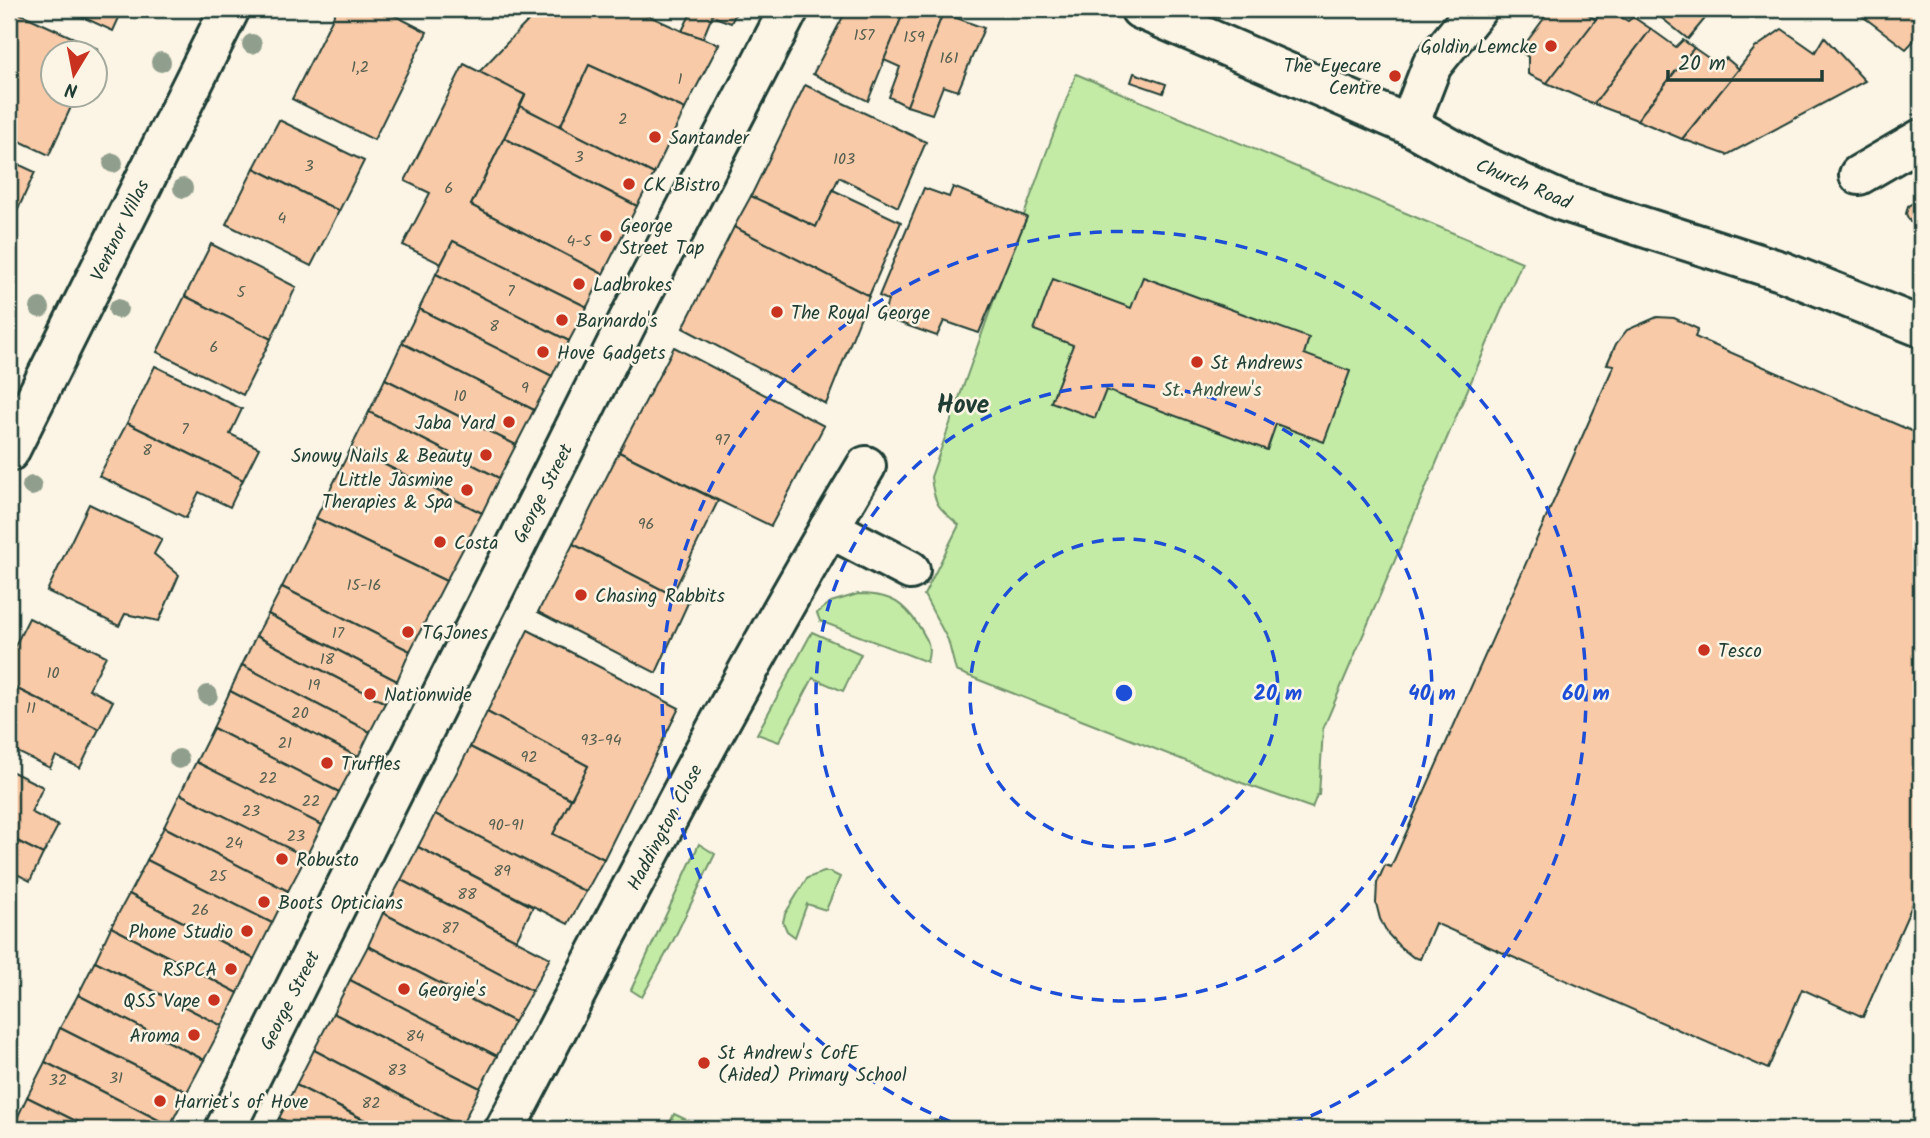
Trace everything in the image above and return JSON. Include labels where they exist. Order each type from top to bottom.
[{"type":"street","name":"Ventnor Villas","points":[[9,452],[230,9]]},
{"type":"street","name":"George Street","points":[[225,1129],[623,331],[789,9]]},
{"type":"street","name":"Church Road","points":[[1140,9],[1409,125],[1477,163],[1559,200],[1781,271],[1921,327]]},
{"type":"street","points":[[1409,125],[1432,65],[1477,9]]},
{"type":"street","points":[[1860,175],[1921,139]]},
{"type":"street","name":"Haddington Close","points":[[505,1129],[705,748],[828,528],[866,466]]},
{"type":"street","points":[[828,528],[910,570]]},
{"type":"green space","name":"St. Andrew's","points":[[1076,74],[1522,262],[1323,729],[1319,795],[1312,808],[956,671],[948,640],[924,595],[959,525],[938,505],[931,477]]},
{"type":"green space","points":[[858,594],[886,598],[907,611],[929,645],[927,662],[820,621],[817,613],[831,602]]},
{"type":"green space","points":[[812,632],[861,654],[843,691],[813,678],[779,742],[757,734]]},
{"type":"green space","points":[[699,844],[715,854],[673,941],[642,997],[631,990]]},
{"type":"green space","points":[[824,872],[840,877],[826,910],[807,904],[795,937],[787,931],[783,922],[785,914],[807,878]]},
{"type":"green space","points":[[674,1114],[706,1129],[667,1129]]},
{"type":"building","points":[[10,9],[74,38],[38,38],[38,108],[71,108],[49,155],[9,136]]},
{"type":"building","points":[[65,9],[123,9],[113,31]]},
{"type":"building","points":[[337,9],[382,9],[427,32],[374,140],[292,99]]},
{"type":"building","points":[[634,9],[719,44],[685,109],[589,65],[560,127],[520,106],[525,95],[479,72],[530,19],[511,11]]},
{"type":"building","points":[[693,9],[738,9],[731,23],[712,16],[703,38],[682,31]]},
{"type":"building","points":[[847,9],[905,9],[868,101],[813,74]]},
{"type":"building","points":[[905,9],[933,9],[943,13],[907,106],[889,97],[900,67],[884,60]]},
{"type":"building","points":[[1551,9],[1580,9],[1596,20],[1547,83],[1528,74],[1528,57],[1520,51]]},
{"type":"building","points":[[1604,9],[1628,21],[1633,17],[1651,29],[1594,104],[1547,83]]},
{"type":"building","points":[[1713,9],[1688,39],[1653,11]]},
{"type":"building","points":[[1853,9],[1921,9],[1921,33],[1906,49]]},
{"type":"building","points":[[943,13],[984,28],[958,91],[943,86],[932,114],[907,106]]},
{"type":"building","points":[[1651,29],[1676,47],[1683,40],[1694,48],[1637,120],[1594,104]]},
{"type":"building","points":[[1782,29],[1815,52],[1824,37],[1865,81],[1727,155],[1682,139],[1755,48]]},
{"type":"building","points":[[1694,48],[1720,66],[1726,58],[1739,69],[1682,139],[1637,120]]},
{"type":"building","points":[[464,64],[525,95],[471,205],[603,274],[587,307],[453,241],[441,264],[403,245],[430,193],[405,181]]},
{"type":"building","points":[[589,65],[685,109],[654,174],[560,127]]},
{"type":"building","points":[[1134,73],[1166,84],[1163,93],[1131,82]]},
{"type":"building","points":[[805,85],[926,142],[898,207],[839,177],[816,227],[751,196]]},
{"type":"building","points":[[520,106],[654,174],[637,206],[504,138]]},
{"type":"building","points":[[279,120],[364,161],[339,211],[254,168]]},
{"type":"building","points":[[504,138],[637,206],[603,274],[471,205]]},
{"type":"building","points":[[9,160],[35,172],[9,229]]},
{"type":"building","points":[[254,168],[339,211],[311,266],[226,224]]},
{"type":"building","points":[[953,187],[1027,217],[979,333],[944,321],[937,336],[883,317],[888,300],[879,296],[924,188],[949,197]]},
{"type":"building","points":[[833,190],[901,222],[869,296],[734,227],[751,196],[816,227]]},
{"type":"building","points":[[1921,202],[1921,226],[1910,222],[1906,214],[1908,206]]},
{"type":"building","name":"The Royal George","points":[[734,227],[869,296],[826,404],[683,328]]},
{"type":"building","points":[[453,241],[587,307],[569,341],[436,274]]},
{"type":"building","points":[[211,244],[296,287],[271,339],[185,296]]},
{"type":"building","points":[[436,274],[569,341],[552,376],[419,309]]},
{"type":"building","name":"St Andrews","points":[[1143,277],[1309,338],[1304,354],[1350,371],[1324,442],[1276,424],[1267,450],[1106,390],[1095,418],[1051,402],[1073,345],[1034,330],[1053,279],[1131,308]]},
{"type":"building","points":[[185,296],[271,339],[243,395],[157,352]]},
{"type":"building","points":[[419,309],[552,376],[534,410],[402,343]]},
{"type":"building","name":"Tesco","points":[[1657,317],[1674,318],[1698,329],[1695,337],[1921,435],[1921,885],[1863,1017],[1802,989],[1768,1069],[1435,923],[1420,959],[1413,957],[1388,934],[1376,903],[1377,883],[1385,865],[1391,867],[1614,365],[1607,364],[1616,344],[1627,330]]},
{"type":"building","points":[[402,343],[534,410],[516,445],[385,379]]},
{"type":"building","points":[[674,347],[824,426],[771,526],[619,452]]},
{"type":"building","points":[[155,366],[242,409],[230,434],[259,448],[243,480],[127,423]]},
{"type":"building","points":[[385,379],[516,445],[499,478],[369,412]]},
{"type":"building","points":[[369,412],[499,478],[482,513],[351,448]]},
{"type":"building","points":[[127,423],[243,480],[230,507],[199,492],[186,518],[99,476]]},
{"type":"building","points":[[351,448],[482,513],[446,581],[316,518]]},
{"type":"building","points":[[619,452],[718,501],[672,595],[573,544]]},
{"type":"building","points":[[89,504],[162,539],[154,554],[179,575],[159,621],[125,614],[119,626],[47,591]]},
{"type":"building","points":[[316,518],[446,581],[410,651],[282,587]]},
{"type":"building","points":[[573,544],[688,603],[656,673],[538,612]]},
{"type":"building","points":[[282,587],[410,651],[397,681],[268,614]]},
{"type":"building","points":[[268,614],[397,681],[385,703],[256,636]]},
{"type":"building","points":[[29,618],[106,656],[89,689],[113,701],[99,729],[9,685],[9,658]]},
{"type":"building","points":[[528,630],[679,708],[604,859],[553,834],[588,766],[487,712]]},
{"type":"building","points":[[256,636],[385,703],[370,732],[242,665]]},
{"type":"building","points":[[242,665],[370,732],[358,757],[230,691]]},
{"type":"building","points":[[9,685],[99,729],[80,768],[56,756],[50,768],[9,748]]},
{"type":"building","points":[[230,691],[358,757],[339,792],[213,728]]},
{"type":"building","points":[[487,712],[588,766],[571,799],[470,747]]},
{"type":"building","points":[[213,728],[339,792],[322,825],[196,762]]},
{"type":"building","points":[[470,747],[571,799],[553,834],[604,859],[586,892],[435,814]]},
{"type":"building","points":[[196,762],[322,825],[306,857],[180,794]]},
{"type":"building","points":[[9,770],[43,787],[31,812],[58,826],[43,854],[9,837]]},
{"type":"building","points":[[180,794],[306,857],[288,891],[164,827]]},
{"type":"building","points":[[435,814],[586,892],[568,924],[418,847]]},
{"type":"building","points":[[164,827],[288,891],[272,923],[147,860]]},
{"type":"building","points":[[9,837],[43,854],[30,881],[9,870]]},
{"type":"building","points":[[418,847],[533,907],[516,940],[401,880]]},
{"type":"building","points":[[147,860],[272,923],[254,959],[129,894]]},
{"type":"building","points":[[401,880],[550,958],[532,991],[383,913]]},
{"type":"building","points":[[129,894],[254,959],[238,993],[111,927]]},
{"type":"building","points":[[383,913],[532,991],[514,1022],[368,946]]},
{"type":"building","points":[[111,927],[238,993],[222,1026],[95,961]]},
{"type":"building","points":[[368,946],[514,1022],[497,1056],[350,980]]},
{"type":"building","points":[[95,961],[222,1026],[204,1060],[78,995]]},
{"type":"building","points":[[350,980],[497,1056],[480,1088],[333,1013]]},
{"type":"building","points":[[78,995],[204,1060],[187,1092],[60,1028]]},
{"type":"building","points":[[333,1013],[480,1088],[461,1127],[314,1050]]},
{"type":"building","points":[[60,1028],[187,1092],[170,1126],[45,1062]]},
{"type":"building","points":[[314,1050],[461,1127],[460,1129],[383,1129],[296,1085]]},
{"type":"building","points":[[45,1062],[170,1126],[168,1129],[92,1129],[27,1097]]},
{"type":"building","points":[[296,1085],[362,1119],[357,1129],[301,1129],[279,1118]]},
{"type":"building","points":[[27,1097],[92,1129],[12,1129]]},
{"type":"building","points":[[279,1118],[301,1129],[273,1129]]},
{"type":"place","name":"Goldin Lemcke","points":[[1551,46]]},
{"type":"place","name":"The Eyecare Centre","points":[[1395,76]]},
{"type":"place","name":"Santander","points":[[655,137]]},
{"type":"place","name":"CK Bistro","points":[[629,184]]},
{"type":"place","name":"George Street Tap","points":[[606,236]]},
{"type":"place","name":"Ladbrokes","points":[[579,284]]},
{"type":"place","name":"The Royal George","points":[[777,312]]},
{"type":"place","name":"Barnardo's","points":[[562,320]]},
{"type":"place","name":"Hove Gadgets","points":[[543,352]]},
{"type":"place","name":"St Andrews","points":[[1197,362]]},
{"type":"place","name":"Jaba Yard","points":[[509,422]]},
{"type":"place","name":"Snowy Nails & Beauty","points":[[486,455]]},
{"type":"place","name":"Little Jasmine Therapies & Spa","points":[[467,490]]},
{"type":"place","name":"Costa","points":[[440,542]]},
{"type":"place","name":"Chasing Rabbits","points":[[581,595]]},
{"type":"place","name":"TGJones","points":[[408,632]]},
{"type":"place","name":"Tesco","points":[[1704,650]]},
{"type":"place","name":"Nationwide","points":[[370,694]]},
{"type":"place","name":"Truffles","points":[[327,763]]},
{"type":"place","name":"Robusto","points":[[282,859]]},
{"type":"place","name":"Boots Opticians","points":[[264,902]]},
{"type":"place","name":"Phone Studio","points":[[247,931]]},
{"type":"place","name":"RSPCA","points":[[231,969]]},
{"type":"place","name":"Georgie's","points":[[404,989]]},
{"type":"place","name":"QSS Vape","points":[[214,1000]]},
{"type":"place","name":"Aroma","points":[[194,1035]]},
{"type":"place","name":"St Andrew's CofE (Aided) Primary School","points":[[704,1063]]},
{"type":"place","name":"Harriet's of Hove","points":[[160,1101]]},
{"type":"district","name":"Hove","points":[[963,404]]}]
